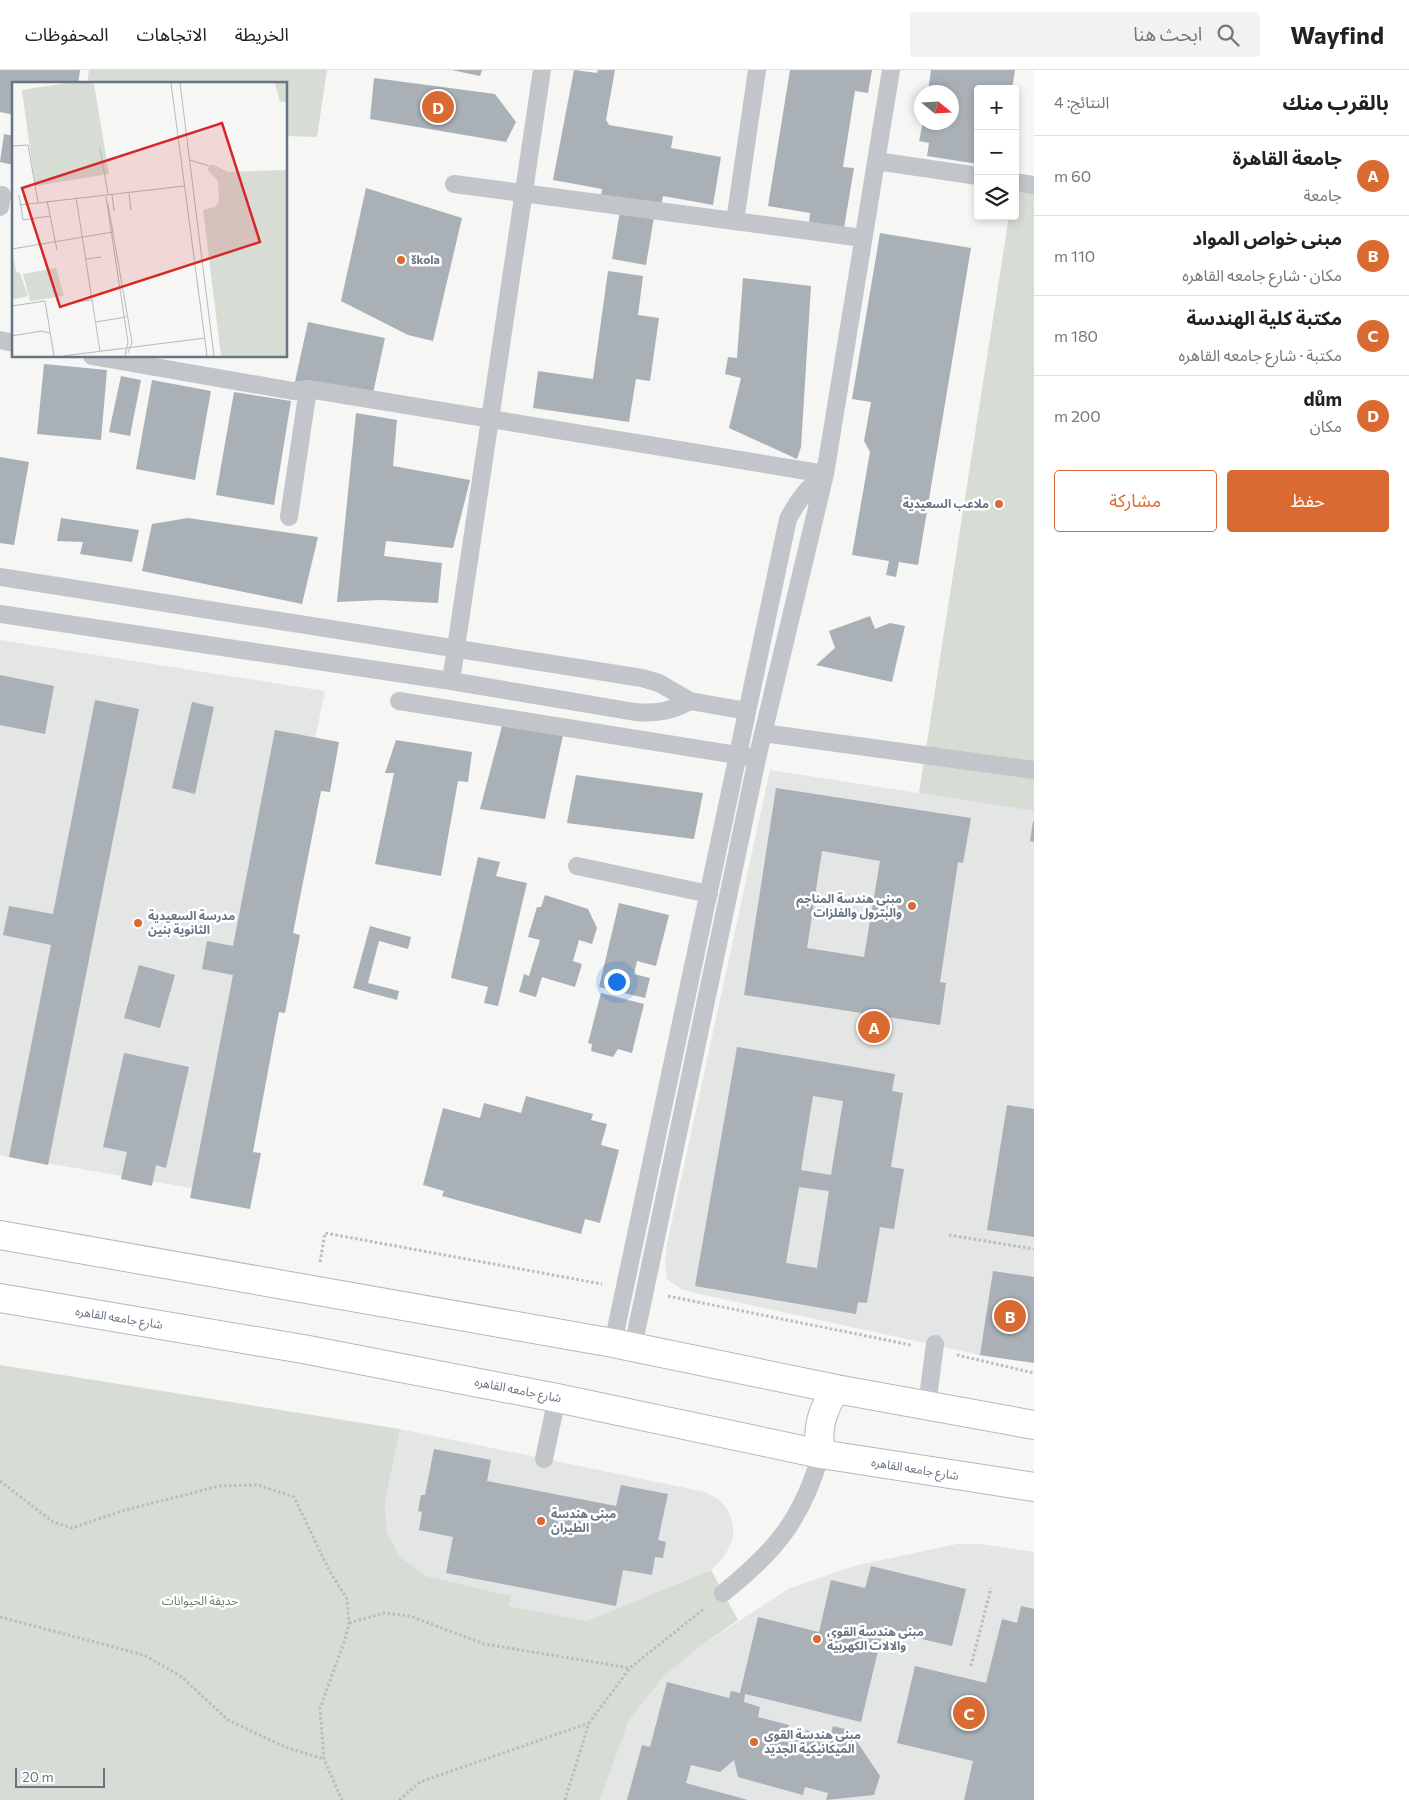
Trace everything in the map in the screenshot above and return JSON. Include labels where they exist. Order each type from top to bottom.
[{"type":"main road","points":[[0,1235],[623,1345],[836,1389],[1034,1425]]},
{"type":"main road","name":"شارع جامعه القاهره","points":[[0,1298],[304,1349],[557,1398],[821,1454],[1034,1487]]},
{"type":"main road","points":[[821,1454],[818,1440],[819,1426],[823,1413],[836,1389]]},
{"type":"lane","points":[[451,681],[542,70]]},
{"type":"lane","points":[[735,221],[757,70]]},
{"type":"lane","points":[[623,1345],[762,733],[825,474],[891,70]]},
{"type":"lane","points":[[876,160],[974,175]]},
{"type":"lane","points":[[1019,183],[1034,185]]},
{"type":"lane","points":[[454,184],[863,238]]},
{"type":"lane","points":[[104,358],[294,391],[308,390],[825,474]]},
{"type":"lane","points":[[289,517],[308,390]]},
{"type":"lane","points":[[623,1345],[709,894],[788,519],[797,501],[810,486],[825,474]]},
{"type":"lane","points":[[0,577],[642,678],[659,683],[690,701],[747,711]]},
{"type":"lane","points":[[0,614],[451,681],[635,712],[654,714],[673,710],[690,701]]},
{"type":"lane","points":[[399,701],[757,759]]},
{"type":"lane","points":[[762,733],[1034,770]]},
{"type":"lane","points":[[577,866],[709,894]]},
{"type":"lane","points":[[927,1406],[935,1344]]},
{"type":"lane","points":[[544,1459],[557,1398]]},
{"type":"lane","points":[[724,1593],[759,1564],[791,1524],[804,1502],[821,1454]]},
{"type":"path","points":[[949,1236],[1034,1249]]},
{"type":"path","points":[[0,1481],[53,1522],[72,1528],[122,1511],[219,1486],[258,1485],[294,1497],[329,1570],[347,1599],[349,1623],[320,1708],[324,1759],[342,1800]]},
{"type":"path","points":[[971,1666],[991,1588]]},
{"type":"path","points":[[565,1800],[589,1722],[630,1668],[724,1593]]},
{"type":"path","points":[[349,1623],[384,1613],[410,1616],[484,1644],[630,1668]]},
{"type":"path","points":[[0,1617],[144,1655],[182,1677],[228,1720],[285,1747],[324,1759]]},
{"type":"path","points":[[399,1800],[420,1782],[589,1722]]},
{"type":"shaded area","name":"مدرسة السعيدية الثانوية بنين","points":[[0,640],[325,691],[220,1193],[0,1155]]},
{"type":"shaded area","points":[[770,770],[1034,811],[1034,1363],[980,1355],[700,1294],[681,1289],[667,1279],[665,1263],[667,1244]]},
{"type":"shaded area","points":[[400,1429],[705,1492],[718,1499],[728,1510],[733,1524],[733,1539],[724,1557],[711,1570],[587,1621],[509,1606],[511,1596],[426,1576],[400,1557],[387,1532],[385,1502]]},
{"type":"shaded area","points":[[957,1544],[981,1544],[1034,1552],[1034,1800],[600,1800],[629,1720],[665,1675],[702,1645],[788,1589],[854,1566]]},
{"type":"green space","points":[[89,70],[327,70],[317,137],[288,136],[288,82],[87,82]]},
{"type":"green space","name":"ملاعب السعيدية","points":[[1019,183],[1034,185],[1034,811],[919,793],[1008,220],[1019,220]]},
{"type":"green space","name":"حديقة الحيوانات","points":[[0,1365],[400,1429],[385,1502],[387,1532],[400,1557],[426,1576],[511,1596],[509,1606],[587,1621],[711,1570],[738,1620],[702,1645],[665,1675],[629,1720],[600,1800],[0,1800]]},
{"type":"building","points":[[0,70],[80,70],[78,82],[12,82],[12,115],[0,112]]},
{"type":"building","points":[[452,70],[482,70],[480,76]]},
{"type":"building","points":[[574,70],[597,73],[598,70],[615,70],[606,120],[609,125],[673,136],[671,148],[721,157],[713,205],[663,196],[661,206],[601,196],[602,189],[553,180]]},
{"type":"building","points":[[790,70],[872,70],[868,93],[855,91],[843,167],[854,168],[844,228],[809,223],[810,213],[768,206]]},
{"type":"building","points":[[931,70],[1015,70],[1013,85],[974,85],[974,163],[927,156],[929,143],[919,141],[921,130],[959,130],[959,85],[929,85]]},
{"type":"building","points":[[374,78],[495,94],[516,122],[506,142],[370,119]]},
{"type":"building","points":[[4,134],[12,136],[12,165],[0,162]]},
{"type":"building","name":"škola","points":[[366,188],[462,218],[433,341],[408,335],[341,301]]},
{"type":"building","points":[[620,211],[654,217],[646,265],[612,259]]},
{"type":"building","points":[[880,233],[971,248],[918,565],[899,562],[896,577],[886,575],[889,561],[852,555],[870,452],[864,441],[871,402],[852,399]]},
{"type":"building","points":[[608,271],[643,276],[638,315],[659,318],[650,381],[636,379],[629,422],[533,408],[538,371],[593,379]]},
{"type":"building","points":[[743,278],[811,286],[801,447],[797,459],[729,428],[741,378],[725,374],[728,357],[737,358]]},
{"type":"building","points":[[308,322],[385,338],[370,407],[293,391]]},
{"type":"building","points":[[44,364],[107,370],[101,440],[37,434]]},
{"type":"building","points":[[121,376],[141,380],[130,436],[109,432]]},
{"type":"building","points":[[152,380],[211,391],[195,480],[136,469]]},
{"type":"building","points":[[234,392],[291,401],[274,505],[216,495]]},
{"type":"building","points":[[356,413],[397,420],[393,466],[470,480],[453,548],[386,541],[384,556],[442,563],[438,603],[381,600],[337,602]]},
{"type":"building","points":[[0,457],[29,462],[14,545],[0,543]]},
{"type":"building","points":[[61,518],[139,530],[132,562],[80,554],[83,542],[57,541]]},
{"type":"building","points":[[188,518],[318,537],[302,604],[142,571],[152,524]]},
{"type":"building","points":[[870,616],[875,629],[890,623],[905,626],[892,682],[816,665],[835,648],[829,631]]},
{"type":"building","points":[[0,675],[54,686],[45,734],[0,725]]},
{"type":"building","points":[[95,700],[139,709],[48,1165],[9,1157],[51,945],[3,935],[9,906],[53,914]]},
{"type":"building","points":[[192,702],[214,707],[195,794],[172,788]]},
{"type":"building","points":[[502,726],[563,735],[545,819],[480,809]]},
{"type":"building","points":[[275,730],[339,742],[330,792],[321,791],[293,933],[300,935],[285,1013],[279,1012],[253,1152],[261,1153],[250,1209],[190,1198],[233,975],[202,969],[207,941],[233,946]]},
{"type":"building","points":[[396,740],[472,752],[468,782],[458,781],[441,876],[375,864],[394,773],[385,773]]},
{"type":"building","points":[[576,775],[703,793],[694,839],[567,823]]},
{"type":"building","name":"مبنى هندسة المناجم والبترول والفلزات","points":[[776,788],[971,818],[963,863],[958,862],[940,982],[946,983],[940,1025],[744,995]],"holes":[[[822,851],[880,861],[864,957],[807,948]]]},
{"type":"building","points":[[1034,821],[1034,842],[1030,841]]},
{"type":"building","points":[[478,857],[500,862],[496,876],[527,883],[498,1006],[484,1003],[488,987],[451,978]]},
{"type":"building","points":[[545,895],[588,909],[597,928],[592,944],[579,940],[573,961],[582,964],[575,987],[542,977],[536,997],[519,992],[524,974],[529,976],[540,940],[528,937],[537,907],[541,907]]},
{"type":"building","points":[[619,903],[669,915],[656,966],[637,961],[634,974],[650,978],[645,998],[599,987]]},
{"type":"building","points":[[370,926],[411,937],[408,949],[379,941],[368,983],[399,991],[397,1000],[353,988]]},
{"type":"building","points":[[139,965],[175,975],[160,1028],[124,1018]]},
{"type":"building","points":[[601,993],[644,1004],[632,1053],[618,1049],[613,1057],[591,1051],[592,1044],[588,1043]]},
{"type":"building","points":[[737,1047],[895,1074],[892,1091],[903,1093],[891,1167],[904,1169],[894,1229],[880,1227],[867,1303],[858,1302],[856,1314],[695,1286]],"holes":[[[813,1096],[843,1101],[831,1175],[801,1170]],[[799,1187],[829,1191],[817,1268],[786,1263]]]},
{"type":"building","points":[[124,1053],[189,1067],[166,1168],[156,1165],[152,1186],[121,1179],[127,1152],[103,1147]]},
{"type":"building","points":[[526,1096],[593,1114],[591,1120],[607,1124],[601,1145],[619,1150],[600,1223],[585,1219],[581,1234],[442,1196],[444,1191],[423,1185],[443,1108],[480,1118],[484,1103],[521,1113]]},
{"type":"building","points":[[1007,1105],[1034,1109],[1034,1237],[987,1230]]},
{"type":"building","points":[[993,1271],[1034,1277],[1034,1363],[980,1355]]},
{"type":"building","name":"مبنى هندسة الطيران","points":[[434,1449],[491,1460],[487,1481],[616,1506],[621,1485],[668,1494],[658,1540],[666,1542],[663,1558],[655,1557],[652,1575],[623,1570],[616,1606],[446,1573],[453,1537],[419,1530],[422,1512],[418,1511],[421,1495],[425,1495]]},
{"type":"building","points":[[871,1566],[966,1589],[952,1646],[883,1630],[861,1722],[745,1694],[744,1702],[760,1707],[758,1717],[789,1725],[786,1735],[803,1740],[806,1730],[830,1736],[833,1726],[849,1730],[880,1776],[874,1795],[826,1800],[828,1793],[805,1787],[803,1795],[738,1777],[734,1760],[720,1772],[691,1765],[686,1783],[748,1800],[627,1800],[642,1745],[650,1747],[667,1682],[729,1698],[731,1691],[740,1693],[758,1617],[819,1632],[831,1580],[865,1588]]},
{"type":"building","points":[[1021,1606],[1034,1609],[1034,1800],[964,1800],[973,1761],[897,1743],[915,1666],[986,1683],[1002,1619],[1017,1623]]},
{"type":"place","name":"dům","points":[[438,107]]},
{"type":"place","name":"škola","points":[[401,260]]},
{"type":"place","name":"ملاعب السعيدية","points":[[999,504]]},
{"type":"place","name":"مبنى هندسة المناجم والبترول والفلزات","points":[[912,906]]},
{"type":"place","name":"مدرسة السعيدية الثانوية بنين","points":[[138,923]]},
{"type":"place","name":"جامعة القاهرة","points":[[874,1027]]},
{"type":"place","name":"مبنى خواص المواد","points":[[1010,1316]]},
{"type":"place","name":"مبنى هندسة الطيران","points":[[541,1521]]},
{"type":"place","name":"مبنى هندسة القوى والالات الكهربية","points":[[817,1639]]},
{"type":"place","name":"مكتبة كلية الهندسة","points":[[969,1713]]},
{"type":"place","name":"مبنى هندسة القوى الميكانيكية الجديد","points":[[754,1742]]}]
